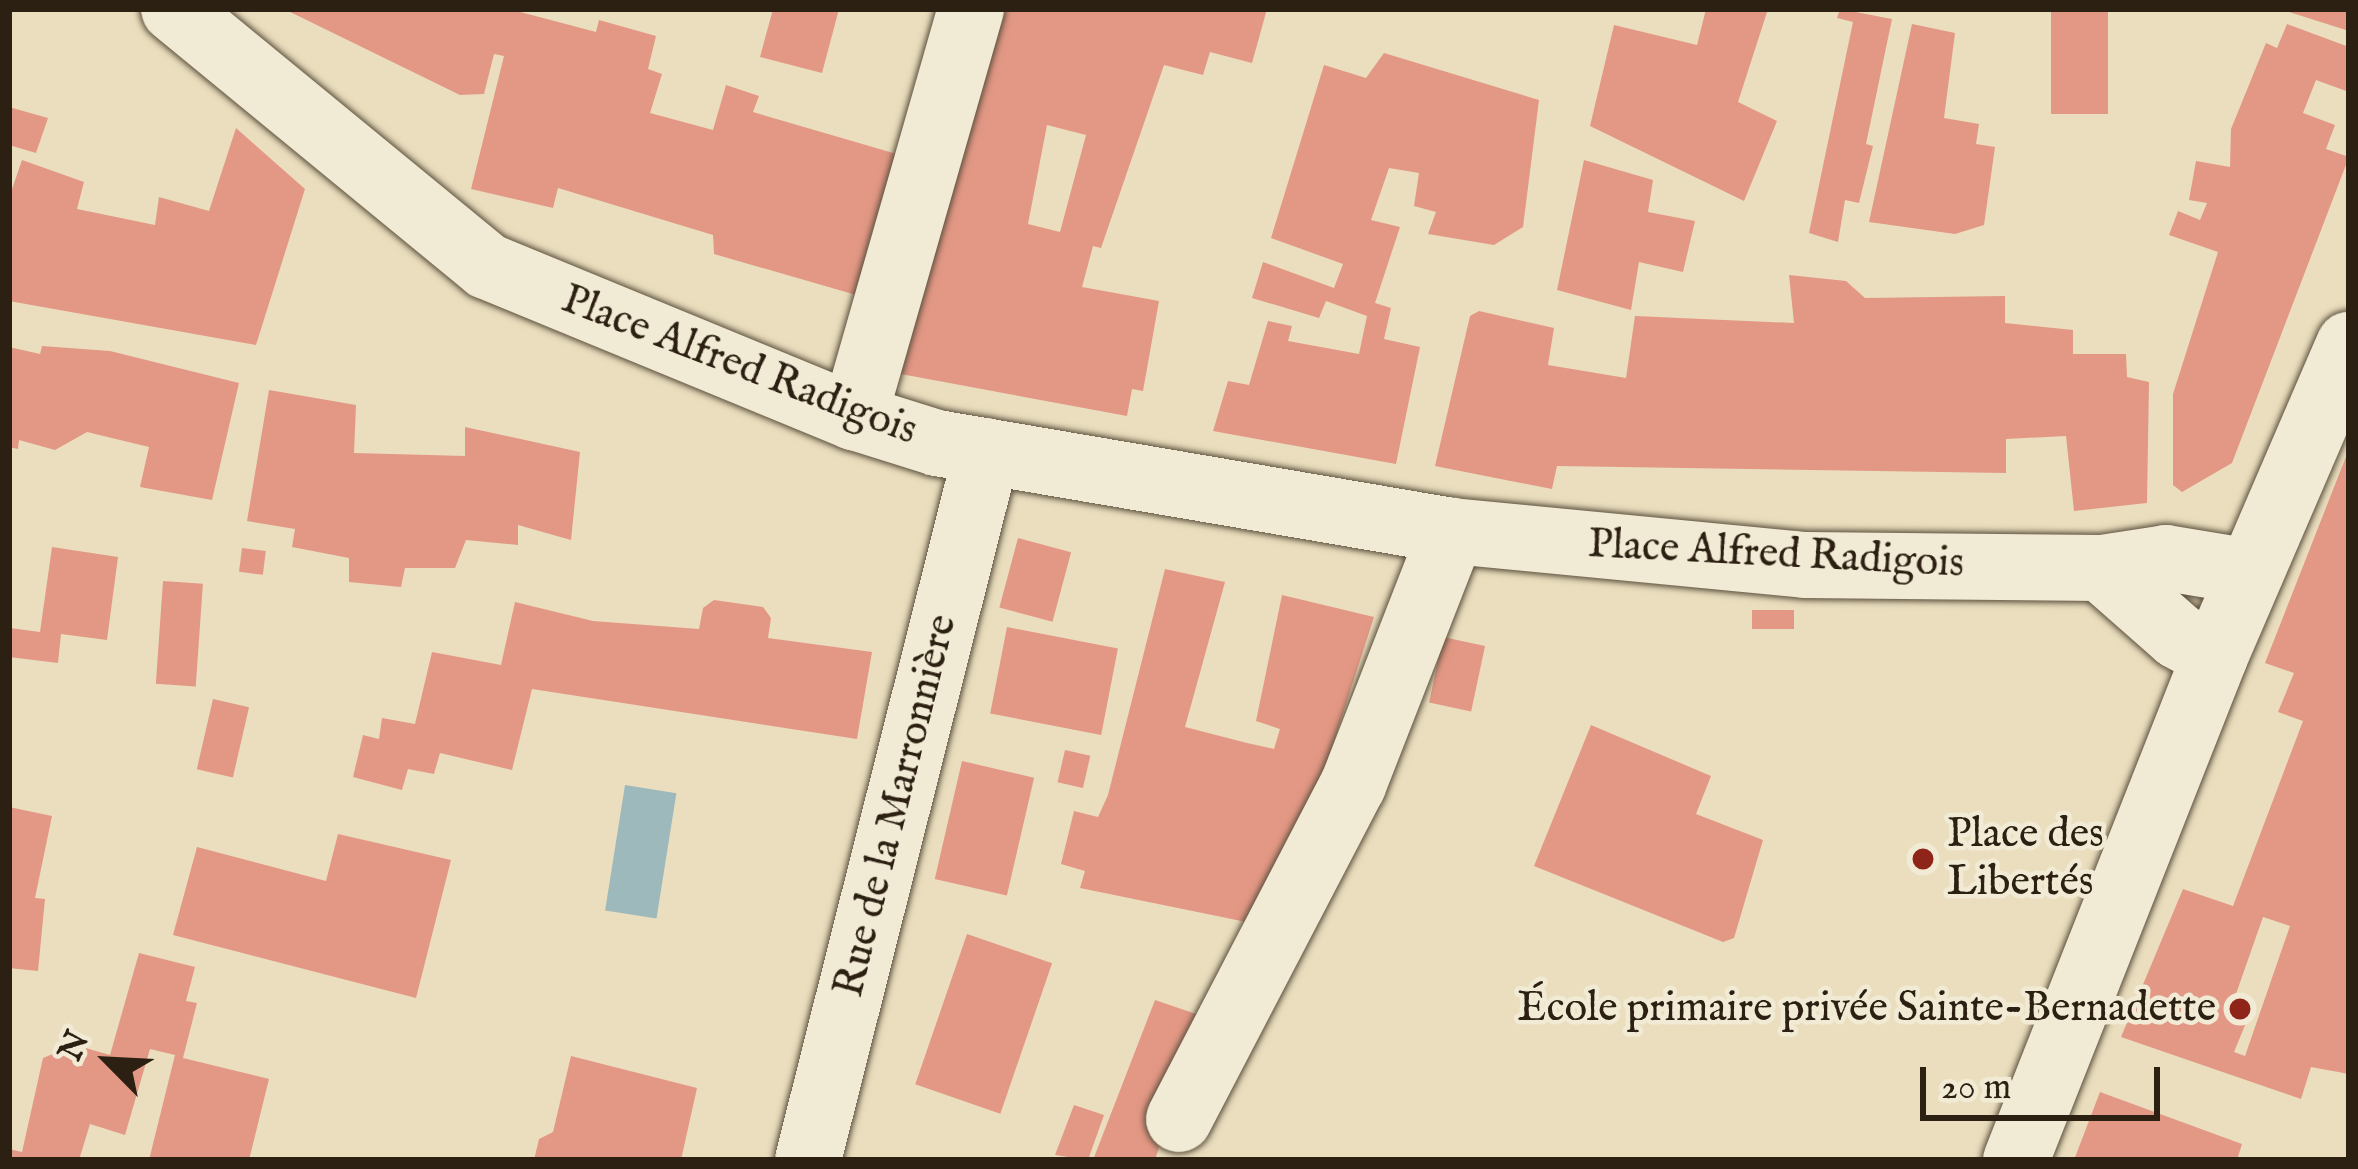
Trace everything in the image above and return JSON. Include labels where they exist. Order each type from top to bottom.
[{"type":"street","name":"Place Alfred Radigois","points":[[174,9],[369,205],[487,266],[854,417],[987,451],[1452,531],[1805,565],[2101,568],[2166,558],[2251,572]]},
{"type":"street","points":[[854,417],[971,9]]},
{"type":"street","points":[[2016,1160],[2215,656],[2349,345]]},
{"type":"street","name":"Rue de la Marronnière","points":[[808,1160],[987,451]]},
{"type":"street","points":[[1180,1119],[1353,784],[1452,531]]},
{"type":"street","points":[[2101,568],[2178,636],[2215,656]]},
{"type":"water","points":[[625,785],[676,793],[656,919],[605,910]]},
{"type":"building","points":[[284,9],[509,9],[596,32],[599,20],[656,36],[648,69],[662,74],[650,113],[713,130],[726,85],[759,96],[753,112],[907,157],[870,299],[714,254],[713,235],[558,188],[553,208],[471,189],[504,56],[494,54],[484,94],[460,95]]},
{"type":"building","points":[[773,9],[839,9],[822,73],[760,57]]},
{"type":"building","points":[[994,9],[1267,9],[1252,63],[1210,52],[1203,75],[1164,65],[1101,248],[1093,246],[1082,287],[1159,301],[1143,391],[1132,389],[1127,416],[890,372]],"holes":[[[1047,125],[1086,135],[1060,232],[1028,224]]]},
{"type":"building","points":[[1706,9],[1768,9],[1738,102],[1777,121],[1744,201],[1590,126],[1614,25],[1697,45]]},
{"type":"building","points":[[1840,9],[1892,19],[1866,144],[1873,146],[1859,203],[1845,200],[1838,242],[1809,233],[1853,22],[1837,18]]},
{"type":"building","points":[[2051,9],[2108,9],[2108,114],[2051,114]]},
{"type":"building","points":[[2349,9],[2349,31],[2283,10]]},
{"type":"building","points":[[1912,24],[1955,33],[1944,118],[1979,124],[1976,144],[1995,147],[1984,225],[1955,234],[1869,222]]},
{"type":"building","points":[[2287,24],[2349,47],[2349,92],[2316,80],[2303,113],[2335,125],[2326,149],[2349,157],[2232,463],[2182,492],[2173,485],[2173,394],[2218,252],[2169,235],[2178,211],[2200,220],[2207,203],[2189,200],[2196,161],[2230,167],[2231,129],[2266,43],[2277,48]]},
{"type":"building","points":[[1384,53],[1539,100],[1523,227],[1494,245],[1428,234],[1436,212],[1414,206],[1419,173],[1389,168],[1371,220],[1400,227],[1375,303],[1391,308],[1384,339],[1420,347],[1396,464],[1213,431],[1228,381],[1249,385],[1268,321],[1292,326],[1288,341],[1359,354],[1367,316],[1326,301],[1319,318],[1252,298],[1263,262],[1334,288],[1343,264],[1271,238],[1324,65],[1366,78]]},
{"type":"building","points":[[9,107],[48,118],[36,153],[9,145]]},
{"type":"building","points":[[236,128],[305,189],[256,345],[9,301],[9,198],[22,160],[84,182],[77,209],[155,225],[159,197],[209,211]]},
{"type":"building","points":[[1584,160],[1653,180],[1648,212],[1695,221],[1683,272],[1639,262],[1631,310],[1557,290]]},
{"type":"building","points":[[1789,275],[1846,281],[1865,298],[2005,296],[2005,323],[2073,330],[2073,354],[2126,354],[2127,377],[2149,382],[2147,503],[2074,511],[2066,436],[2006,439],[2006,473],[1557,466],[1552,489],[1435,466],[1470,316],[1479,311],[1554,328],[1548,365],[1626,378],[1635,316],[1794,323]]},
{"type":"building","points":[[42,346],[110,351],[239,383],[212,500],[140,487],[149,447],[87,432],[55,450],[19,440],[18,449],[9,447],[9,347],[40,354]]},
{"type":"building","points":[[269,390],[356,405],[354,453],[465,456],[465,427],[580,452],[571,540],[518,525],[518,545],[466,540],[455,568],[405,568],[401,587],[349,582],[349,558],[292,547],[295,529],[247,521]]},
{"type":"building","points":[[2349,449],[2349,1074],[2311,1067],[2301,1099],[2121,1037],[2183,889],[2233,906],[2303,721],[2278,712],[2294,673],[2265,663]],"holes":[[[2263,917],[2290,926],[2245,1056],[2234,1052],[2248,1018],[2230,1011]]]},
{"type":"building","points":[[1018,538],[1071,552],[1052,622],[999,608]]},
{"type":"building","points":[[52,547],[118,557],[107,640],[61,634],[58,663],[9,657],[10,628],[40,632]]},
{"type":"building","points":[[242,548],[266,551],[263,575],[239,572]]},
{"type":"building","points":[[1165,569],[1225,582],[1185,727],[1247,743],[1274,749],[1280,729],[1256,721],[1282,595],[1374,617],[1327,763],[1256,924],[1080,888],[1085,871],[1061,864],[1074,811],[1098,817],[1108,795]]},
{"type":"building","points":[[163,581],[203,584],[196,687],[156,684]]},
{"type":"building","points":[[714,600],[763,607],[771,618],[768,638],[872,652],[857,739],[532,689],[512,770],[440,753],[434,774],[408,769],[402,790],[353,777],[363,735],[379,739],[382,718],[415,724],[432,652],[501,665],[515,602],[593,621],[699,629],[703,608]]},
{"type":"building","points":[[1752,610],[1794,610],[1794,629],[1752,629]]},
{"type":"building","points":[[1007,627],[1118,649],[1101,735],[990,713]]},
{"type":"building","points":[[1443,637],[1485,646],[1471,711],[1429,703]]},
{"type":"building","points":[[213,699],[249,707],[233,777],[197,769]]},
{"type":"building","points":[[1591,725],[1711,776],[1696,814],[1763,840],[1734,938],[1723,942],[1534,866]]},
{"type":"building","points":[[1065,750],[1090,756],[1083,788],[1058,782]]},
{"type":"building","points":[[962,761],[1034,778],[1007,896],[935,879]]},
{"type":"building","points":[[9,807],[52,816],[35,898],[45,899],[38,971],[9,968]]},
{"type":"building","points":[[338,834],[451,860],[416,998],[173,935],[197,847],[326,881]]},
{"type":"building","points":[[967,934],[1052,963],[1000,1114],[915,1084]]},
{"type":"building","points":[[139,953],[195,967],[186,1001],[197,1003],[183,1058],[269,1079],[249,1160],[149,1160],[175,1055],[150,1049],[125,1135],[90,1124],[79,1160],[9,1160],[9,1149],[22,1152],[43,1058],[75,1045],[110,1055]]},
{"type":"building","points":[[1155,1000],[1202,1016],[1155,1160],[1093,1160]]},
{"type":"building","points":[[571,1056],[697,1088],[681,1160],[534,1160],[539,1139],[553,1132]]},
{"type":"building","points":[[2100,1092],[2242,1144],[2237,1160],[2074,1160]]},
{"type":"building","points":[[1074,1105],[1104,1115],[1088,1160],[1055,1155]]},
{"type":"place","name":"Place des Libertés","points":[[1923,859]]},
{"type":"place","name":"École primaire privée Sainte-Bernadette","points":[[2240,1009]]}]
